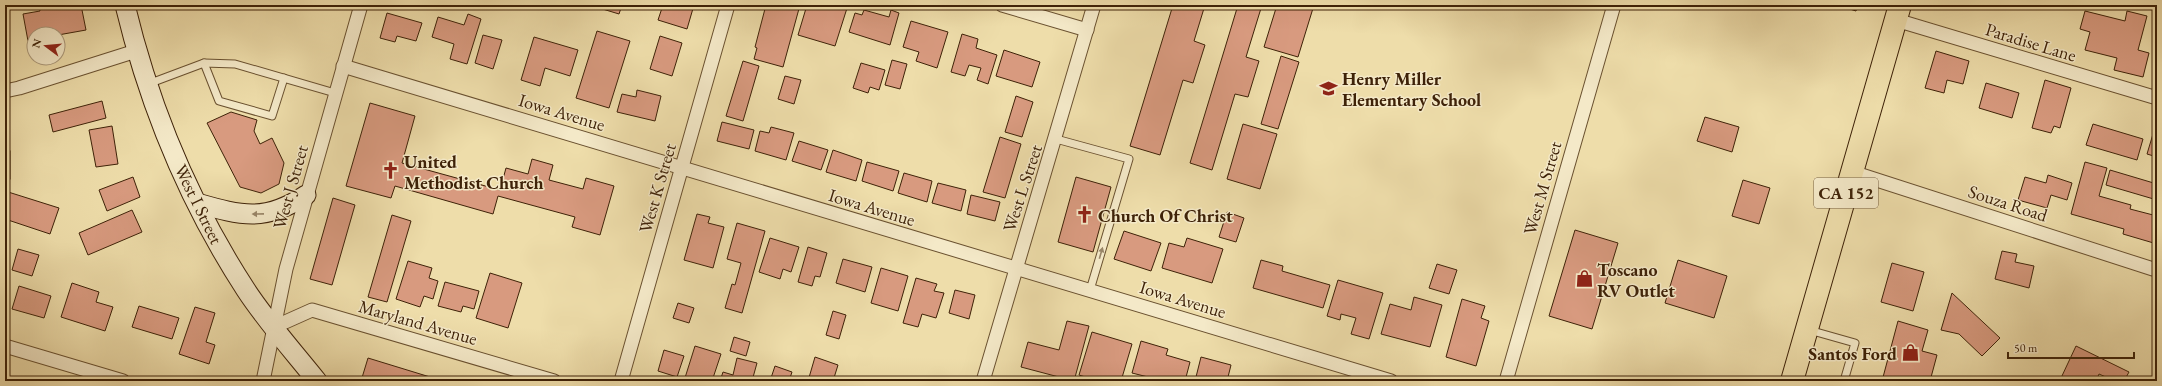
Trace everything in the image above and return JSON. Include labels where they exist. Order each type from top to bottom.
[{"type":"highway","name":"CA 152","points":[[1792,381],[1898,12]]},
{"type":"street","name":"West I Street","points":[[125,5],[136,50],[148,84],[197,204],[246,291],[317,381]]},
{"type":"street","name":"West J Street","points":[[263,381],[286,269],[361,5]]},
{"type":"street","name":"West K Street","points":[[621,381],[728,5]]},
{"type":"street","points":[[1002,5],[1087,30]]},
{"type":"street","name":"West L Street","points":[[983,381],[1015,269],[1056,139],[1094,5]]},
{"type":"street","name":"West M Street","points":[[1506,381],[1614,5]]},
{"type":"street","name":"Paradise Lane","points":[[1898,12],[2157,98]]},
{"type":"street","points":[[5,91],[19,88],[136,50]]},
{"type":"street","name":"Iowa Avenue","points":[[343,66],[1391,381]]},
{"type":"street","name":"Souza Road","points":[[1852,172],[2153,269]]},
{"type":"street","points":[[197,204],[234,213],[264,214],[287,208],[306,195]]},
{"type":"street","name":"Maryland Avenue","points":[[274,328],[312,310],[554,381]]},
{"type":"street","points":[[5,346],[123,381]]},
{"type":"lane","points":[[148,84],[204,63],[235,64],[335,93]]},
{"type":"lane","points":[[204,63],[219,101],[272,116],[284,78]]},
{"type":"lane","points":[[1056,139],[1129,159],[1090,290]]},
{"type":"lane","points":[[1807,329],[1855,343],[1844,381]]},
{"type":"building","points":[[39,5],[81,5],[86,30],[66,34],[66,26],[26,26],[26,30],[23,14],[40,11]]},
{"type":"building","points":[[596,5],[622,5],[619,14],[596,7]]},
{"type":"building","points":[[663,5],[694,5],[687,29],[658,20]]},
{"type":"building","points":[[766,5],[800,5],[783,67],[754,59],[757,48],[755,47]]},
{"type":"building","points":[[807,5],[848,5],[835,46],[798,35]]},
{"type":"building","points":[[1173,5],[1205,5],[1194,41],[1205,45],[1193,83],[1183,80],[1160,155],[1130,146]]},
{"type":"building","points":[[1238,5],[1262,5],[1246,57],[1259,61],[1248,97],[1235,94],[1212,170],[1190,163]]},
{"type":"building","points":[[1277,5],[1314,5],[1298,57],[1264,47]]},
{"type":"building","points":[[1837,5],[1858,5],[1856,11]]},
{"type":"building","points":[[864,10],[889,17],[891,10],[899,13],[890,45],[849,32],[855,13],[862,15]]},
{"type":"building","points":[[2085,11],[2125,21],[2127,11],[2147,16],[2138,50],[2149,53],[2143,77],[2114,70],[2117,58],[2085,50],[2090,32],[2080,29]]},
{"type":"building","points":[[387,13],[422,23],[416,41],[397,36],[395,42],[380,38]]},
{"type":"building","points":[[468,14],[481,19],[467,64],[450,59],[454,44],[432,37],[438,17],[464,25]]},
{"type":"building","points":[[911,21],[948,32],[937,68],[916,61],[919,52],[903,47]]},
{"type":"building","points":[[597,31],[630,41],[609,108],[576,98]]},
{"type":"building","points":[[962,34],[978,39],[976,48],[997,55],[988,84],[977,80],[981,68],[969,65],[965,76],[951,72]]},
{"type":"building","points":[[483,35],[502,40],[493,69],[475,63]]},
{"type":"building","points":[[660,36],[682,43],[672,76],[650,69]]},
{"type":"building","points":[[534,37],[578,50],[570,76],[545,68],[540,86],[521,80]]},
{"type":"building","points":[[1004,50],[1040,62],[1032,87],[996,76]]},
{"type":"building","points":[[1936,51],[1969,61],[1963,84],[1947,80],[1944,93],[1925,88]]},
{"type":"building","points":[[1281,56],[1299,62],[1278,129],[1261,124]]},
{"type":"building","points":[[892,60],[907,64],[900,89],[885,85]]},
{"type":"building","points":[[743,61],[759,66],[743,121],[726,116]]},
{"type":"building","points":[[861,63],[885,70],[879,90],[870,87],[868,93],[853,88]]},
{"type":"building","points":[[785,76],[801,80],[794,104],[778,99]]},
{"type":"building","points":[[2045,80],[2071,88],[2060,128],[2054,126],[2051,133],[2032,128]]},
{"type":"building","points":[[1986,83],[2019,93],[2012,118],[1979,108]]},
{"type":"building","points":[[637,90],[661,96],[655,121],[617,112],[622,94],[636,97]]},
{"type":"building","points":[[1016,96],[1033,102],[1022,137],[1005,132]]},
{"type":"building","points":[[102,101],[106,118],[53,132],[49,115]]},
{"type":"building","name":"United Methodist Church","points":[[370,103],[415,116],[402,163],[500,190],[506,168],[528,174],[532,159],[553,165],[549,180],[583,189],[586,178],[614,186],[600,235],[572,227],[575,217],[498,196],[493,214],[395,186],[391,198],[346,186]]},
{"type":"building","points":[[231,112],[257,120],[254,131],[260,144],[272,138],[284,163],[279,184],[261,193],[240,187],[207,123]]},
{"type":"building","points":[[1705,117],[1739,127],[1732,152],[1697,141]]},
{"type":"building","points":[[722,122],[754,130],[749,149],[717,141]]},
{"type":"building","points":[[1243,124],[1277,134],[1260,189],[1227,179]]},
{"type":"building","points":[[2093,124],[2143,139],[2137,160],[2086,145]]},
{"type":"building","points":[[112,126],[118,164],[96,167],[89,130]]},
{"type":"building","points":[[771,127],[794,133],[786,160],[755,151],[760,131],[769,133]]},
{"type":"building","points":[[2153,134],[2157,135],[2157,157],[2147,154]]},
{"type":"building","points":[[1000,137],[1021,144],[1005,198],[983,192]]},
{"type":"building","points":[[799,141],[828,150],[821,170],[792,161]]},
{"type":"building","points":[[833,150],[862,160],[856,181],[826,172]]},
{"type":"building","points":[[5,151],[10,151],[10,179],[5,179]]},
{"type":"building","points":[[867,162],[899,171],[893,191],[862,181]]},
{"type":"building","points":[[2085,162],[2107,168],[2099,196],[2131,205],[2130,209],[2157,216],[2157,244],[2123,234],[2124,229],[2071,214]]},
{"type":"building","points":[[2110,170],[2157,184],[2157,200],[2106,185]]},
{"type":"building","points":[[904,173],[932,181],[927,202],[898,193]]},
{"type":"building","points":[[2048,175],[2072,183],[2067,200],[2051,195],[2047,208],[2018,200],[2025,177],[2046,183]]},
{"type":"building","points":[[133,177],[140,197],[107,211],[99,190]]},
{"type":"building","name":"Church Of Christ","points":[[1076,177],[1111,187],[1093,252],[1058,242]]},
{"type":"building","points":[[1743,180],[1770,188],[1759,224],[1732,216]]},
{"type":"building","points":[[938,183],[966,190],[961,211],[932,203]]},
{"type":"building","points":[[5,191],[59,208],[50,234],[5,219]]},
{"type":"building","points":[[971,195],[1000,202],[995,221],[967,214]]},
{"type":"building","points":[[333,198],[355,205],[332,285],[310,279]]},
{"type":"building","points":[[132,210],[142,232],[88,255],[79,233]]},
{"type":"building","points":[[1227,212],[1244,218],[1236,242],[1219,237]]},
{"type":"building","points":[[697,214],[710,217],[708,223],[724,227],[713,268],[684,260]]},
{"type":"building","points":[[392,215],[411,221],[387,302],[368,297]]},
{"type":"building","points":[[737,223],[765,231],[742,313],[725,308],[732,284],[735,285],[741,263],[727,259]]},
{"type":"building","name":"Toscano RV Outlet","points":[[1575,230],[1618,243],[1592,329],[1549,316]]},
{"type":"building","points":[[1124,231],[1161,243],[1151,271],[1114,259]]},
{"type":"building","points":[[770,238],[799,247],[791,272],[783,269],[780,279],[759,272]]},
{"type":"building","points":[[1187,238],[1223,249],[1212,283],[1162,268],[1169,243],[1184,247]]},
{"type":"building","points":[[808,247],[827,253],[820,277],[815,276],[812,286],[798,282]]},
{"type":"building","points":[[18,249],[39,255],[32,276],[12,270]]},
{"type":"building","points":[[2002,251],[2017,254],[2015,262],[2034,266],[2029,288],[1995,279]]},
{"type":"building","points":[[843,259],[872,267],[865,292],[836,283]]},
{"type":"building","points":[[1261,260],[1283,266],[1282,271],[1330,285],[1323,308],[1253,288]]},
{"type":"building","points":[[1678,260],[1727,276],[1714,318],[1665,303]]},
{"type":"building","points":[[408,261],[432,268],[429,278],[438,281],[433,299],[424,296],[420,307],[396,299]]},
{"type":"building","points":[[1892,263],[1924,272],[1913,311],[1881,302]]},
{"type":"building","points":[[1437,264],[1457,270],[1449,294],[1429,288]]},
{"type":"building","points":[[881,268],[908,276],[898,311],[871,303]]},
{"type":"building","points":[[490,273],[522,283],[508,328],[476,318]]},
{"type":"building","points":[[916,278],[937,284],[934,291],[944,293],[936,318],[922,314],[918,327],[903,323]]},
{"type":"building","points":[[1338,280],[1383,293],[1369,339],[1351,334],[1356,318],[1341,314],[1340,320],[1327,316]]},
{"type":"building","points":[[445,282],[479,291],[474,309],[463,306],[461,312],[438,306]]},
{"type":"building","points":[[72,283],[99,292],[96,302],[113,307],[105,331],[61,317]]},
{"type":"building","points":[[19,286],[51,296],[44,318],[12,309]]},
{"type":"building","points":[[955,290],[975,295],[969,319],[949,313]]},
{"type":"building","points":[[1952,293],[2000,338],[1982,356],[1959,334],[1941,330]]},
{"type":"building","points":[[1414,297],[1442,305],[1430,347],[1381,334],[1390,304],[1411,310]]},
{"type":"building","points":[[1462,299],[1485,306],[1481,318],[1489,321],[1476,366],[1446,357]]},
{"type":"building","points":[[678,303],[694,308],[689,323],[673,318]]},
{"type":"building","points":[[139,306],[179,318],[172,339],[132,327]]},
{"type":"building","points":[[195,307],[215,313],[206,342],[215,345],[209,364],[179,354]]},
{"type":"building","points":[[833,311],[846,315],[839,339],[826,335]]},
{"type":"building","points":[[1067,321],[1089,326],[1074,381],[1021,367],[1028,342],[1059,350]]},
{"type":"building","name":"Santos Ford","points":[[1898,321],[1928,330],[1922,351],[1937,355],[1930,381],[1882,381]]},
{"type":"building","points":[[1092,332],[1132,344],[1121,381],[1098,381],[1079,375]]},
{"type":"building","points":[[734,337],[750,342],[746,356],[730,351]]},
{"type":"building","points":[[1141,341],[1168,349],[1166,355],[1190,362],[1185,381],[1155,381],[1156,379],[1132,373]]},
{"type":"building","points":[[695,346],[721,354],[712,381],[684,381]]},
{"type":"building","points":[[2076,346],[2129,372],[2124,381],[2115,381],[2099,374],[2096,381],[2068,381],[2061,378]]},
{"type":"building","points":[[664,350],[684,356],[677,377],[658,371]]},
{"type":"building","points":[[815,357],[838,365],[833,381],[808,381]]},
{"type":"building","points":[[1201,357],[1231,365],[1227,381],[1195,381]]},
{"type":"building","points":[[368,358],[430,377],[429,381],[361,381]]},
{"type":"building","points":[[737,358],[757,363],[752,381],[720,381],[723,372],[733,375]]},
{"type":"building","points":[[775,366],[792,372],[789,381],[770,381]]},
{"type":"building","points":[[1251,377],[1266,380],[1266,381],[1250,381]]},
{"type":"place","name":"Henry Miller Elementary School","points":[[1329,88]]},
{"type":"place","name":"United Methodist Church","points":[[391,171]]},
{"type":"place","name":"Church Of Christ","points":[[1085,215]]},
{"type":"place","name":"Toscano RV Outlet","points":[[1584,279]]},
{"type":"place","name":"Santos Ford","points":[[1910,353]]}]
